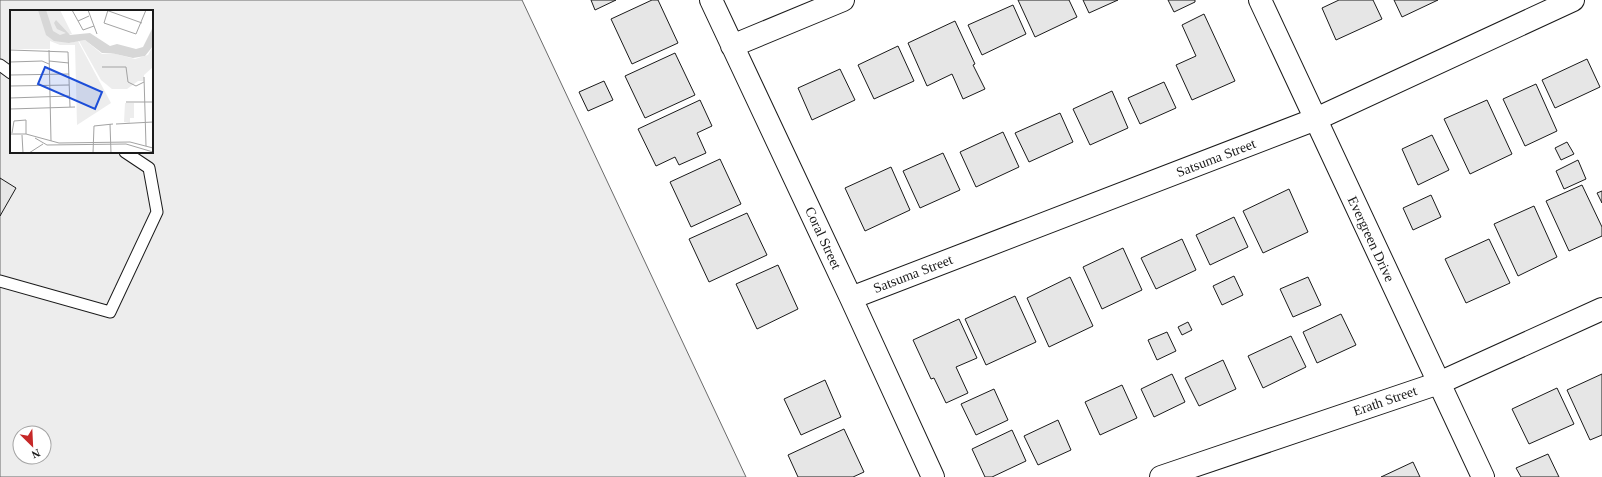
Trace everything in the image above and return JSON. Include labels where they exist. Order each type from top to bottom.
[{"type":"street","name":"Coral Street","points":[[711,0],[933,477]]},
{"type":"street","points":[[732,46],[842,0]]},
{"type":"street","name":"Evergreen Drive","points":[[1260,0],[1483,477]]},
{"type":"street","name":"Satsuma Street","points":[[851,298],[1316,120],[1573,0]]},
{"type":"street","name":"Erath Street","points":[[1161,477],[1439,383],[1602,309]]},
{"type":"lane","points":[[0,65],[10,72]]},
{"type":"lane","points":[[0,281],[110,312],[157,212],[149,168],[127,153]]},
{"type":"shaded area","points":[[0,0],[522,0],[746,477],[0,477]]},
{"type":"building","points":[[591,0],[616,0],[595,10]]},
{"type":"building","points":[[652,0],[658,0],[678,43],[632,64],[611,19]]},
{"type":"building","points":[[1018,0],[1069,0],[1077,17],[1035,37]]},
{"type":"building","points":[[1083,0],[1118,0],[1089,13]]},
{"type":"building","points":[[1168,0],[1195,0],[1195,2],[1174,12]]},
{"type":"building","points":[[1339,0],[1373,0],[1382,19],[1336,40],[1322,8]]},
{"type":"building","points":[[1394,0],[1438,0],[1402,17]]},
{"type":"building","points":[[1013,5],[1026,34],[982,55],[968,25]]},
{"type":"building","points":[[1204,14],[1235,81],[1192,100],[1176,65],[1196,56],[1182,25]]},
{"type":"building","points":[[955,21],[975,64],[973,65],[985,89],[963,99],[952,74],[927,86],[908,43]]},
{"type":"building","points":[[898,46],[914,81],[874,99],[858,65]]},
{"type":"building","points":[[675,53],[695,95],[645,118],[625,76]]},
{"type":"building","points":[[1587,59],[1600,87],[1555,108],[1542,80]]},
{"type":"building","points":[[840,69],[855,100],[812,120],[798,88]]},
{"type":"building","points":[[604,81],[613,100],[588,111],[579,92]]},
{"type":"building","points":[[1164,82],[1176,108],[1140,124],[1128,98]]},
{"type":"building","points":[[1536,84],[1557,131],[1525,146],[1503,99]]},
{"type":"building","points":[[1112,91],[1128,128],[1090,145],[1073,109]]},
{"type":"building","points":[[700,100],[712,126],[697,133],[706,153],[679,165],[675,157],[656,166],[638,129]]},
{"type":"building","points":[[1487,100],[1512,154],[1470,174],[1444,119]]},
{"type":"building","points":[[1060,113],[1073,142],[1029,162],[1015,133]]},
{"type":"building","points":[[1003,132],[1019,167],[976,187],[960,152]]},
{"type":"building","points":[[1432,135],[1449,170],[1418,185],[1402,149]]},
{"type":"building","points":[[1567,142],[1574,154],[1561,160],[1555,148]]},
{"type":"building","points":[[943,153],[960,190],[920,208],[903,171]]},
{"type":"building","points":[[720,159],[741,204],[691,227],[670,182]]},
{"type":"building","points":[[1578,160],[1586,179],[1564,189],[1556,171]]},
{"type":"building","points":[[891,167],[910,210],[865,231],[845,188]]},
{"type":"building","points":[[0,178],[16,188],[0,216]]},
{"type":"building","points":[[1582,185],[1602,227],[1602,236],[1569,251],[1546,201]]},
{"type":"building","points":[[1289,189],[1308,232],[1263,253],[1243,211]]},
{"type":"building","points":[[1602,191],[1602,203],[1597,193]]},
{"type":"building","points":[[1431,195],[1441,217],[1413,230],[1403,208]]},
{"type":"building","points":[[1534,206],[1557,257],[1518,276],[1494,224]]},
{"type":"building","points":[[747,213],[767,255],[709,282],[689,239]]},
{"type":"building","points":[[1234,217],[1248,247],[1210,265],[1196,235]]},
{"type":"building","points":[[1182,239],[1196,270],[1156,289],[1141,258]]},
{"type":"building","points":[[1489,239],[1510,283],[1466,303],[1445,259]]},
{"type":"building","points":[[1123,248],[1142,290],[1102,309],[1083,267]]},
{"type":"building","points":[[778,265],[798,309],[757,329],[736,284]]},
{"type":"building","points":[[1234,276],[1243,295],[1222,305],[1213,286]]},
{"type":"building","points":[[1070,277],[1093,326],[1049,347],[1027,298]]},
{"type":"building","points":[[1308,277],[1321,305],[1293,317],[1280,289]]},
{"type":"building","points":[[1015,296],[1036,342],[986,365],[965,319]]},
{"type":"building","points":[[1341,314],[1356,345],[1317,363],[1303,332]]},
{"type":"building","points":[[959,319],[977,358],[956,367],[968,393],[946,403],[934,378],[931,379],[913,340]]},
{"type":"building","points":[[1188,322],[1192,330],[1182,335],[1178,327]]},
{"type":"building","points":[[1167,332],[1176,351],[1157,360],[1148,340]]},
{"type":"building","points":[[1291,336],[1306,367],[1263,388],[1248,356]]},
{"type":"building","points":[[1223,360],[1236,389],[1199,406],[1185,378]]},
{"type":"building","points":[[1172,374],[1185,402],[1154,417],[1141,389]]},
{"type":"building","points":[[1602,374],[1602,435],[1590,440],[1567,390]]},
{"type":"building","points":[[825,380],[841,417],[801,435],[784,399]]},
{"type":"building","points":[[1122,385],[1137,418],[1100,435],[1085,402]]},
{"type":"building","points":[[1557,388],[1574,424],[1529,444],[1512,409]]},
{"type":"building","points":[[994,389],[1008,420],[976,435],[961,404]]},
{"type":"building","points":[[1058,420],[1071,450],[1038,465],[1024,436]]},
{"type":"building","points":[[844,429],[864,472],[853,477],[798,477],[788,455]]},
{"type":"building","points":[[1012,430],[1026,461],[992,477],[985,477],[972,449]]},
{"type":"building","points":[[1548,454],[1559,477],[1521,477],[1516,468]]},
{"type":"building","points":[[1413,462],[1420,477],[1381,477]]}]
